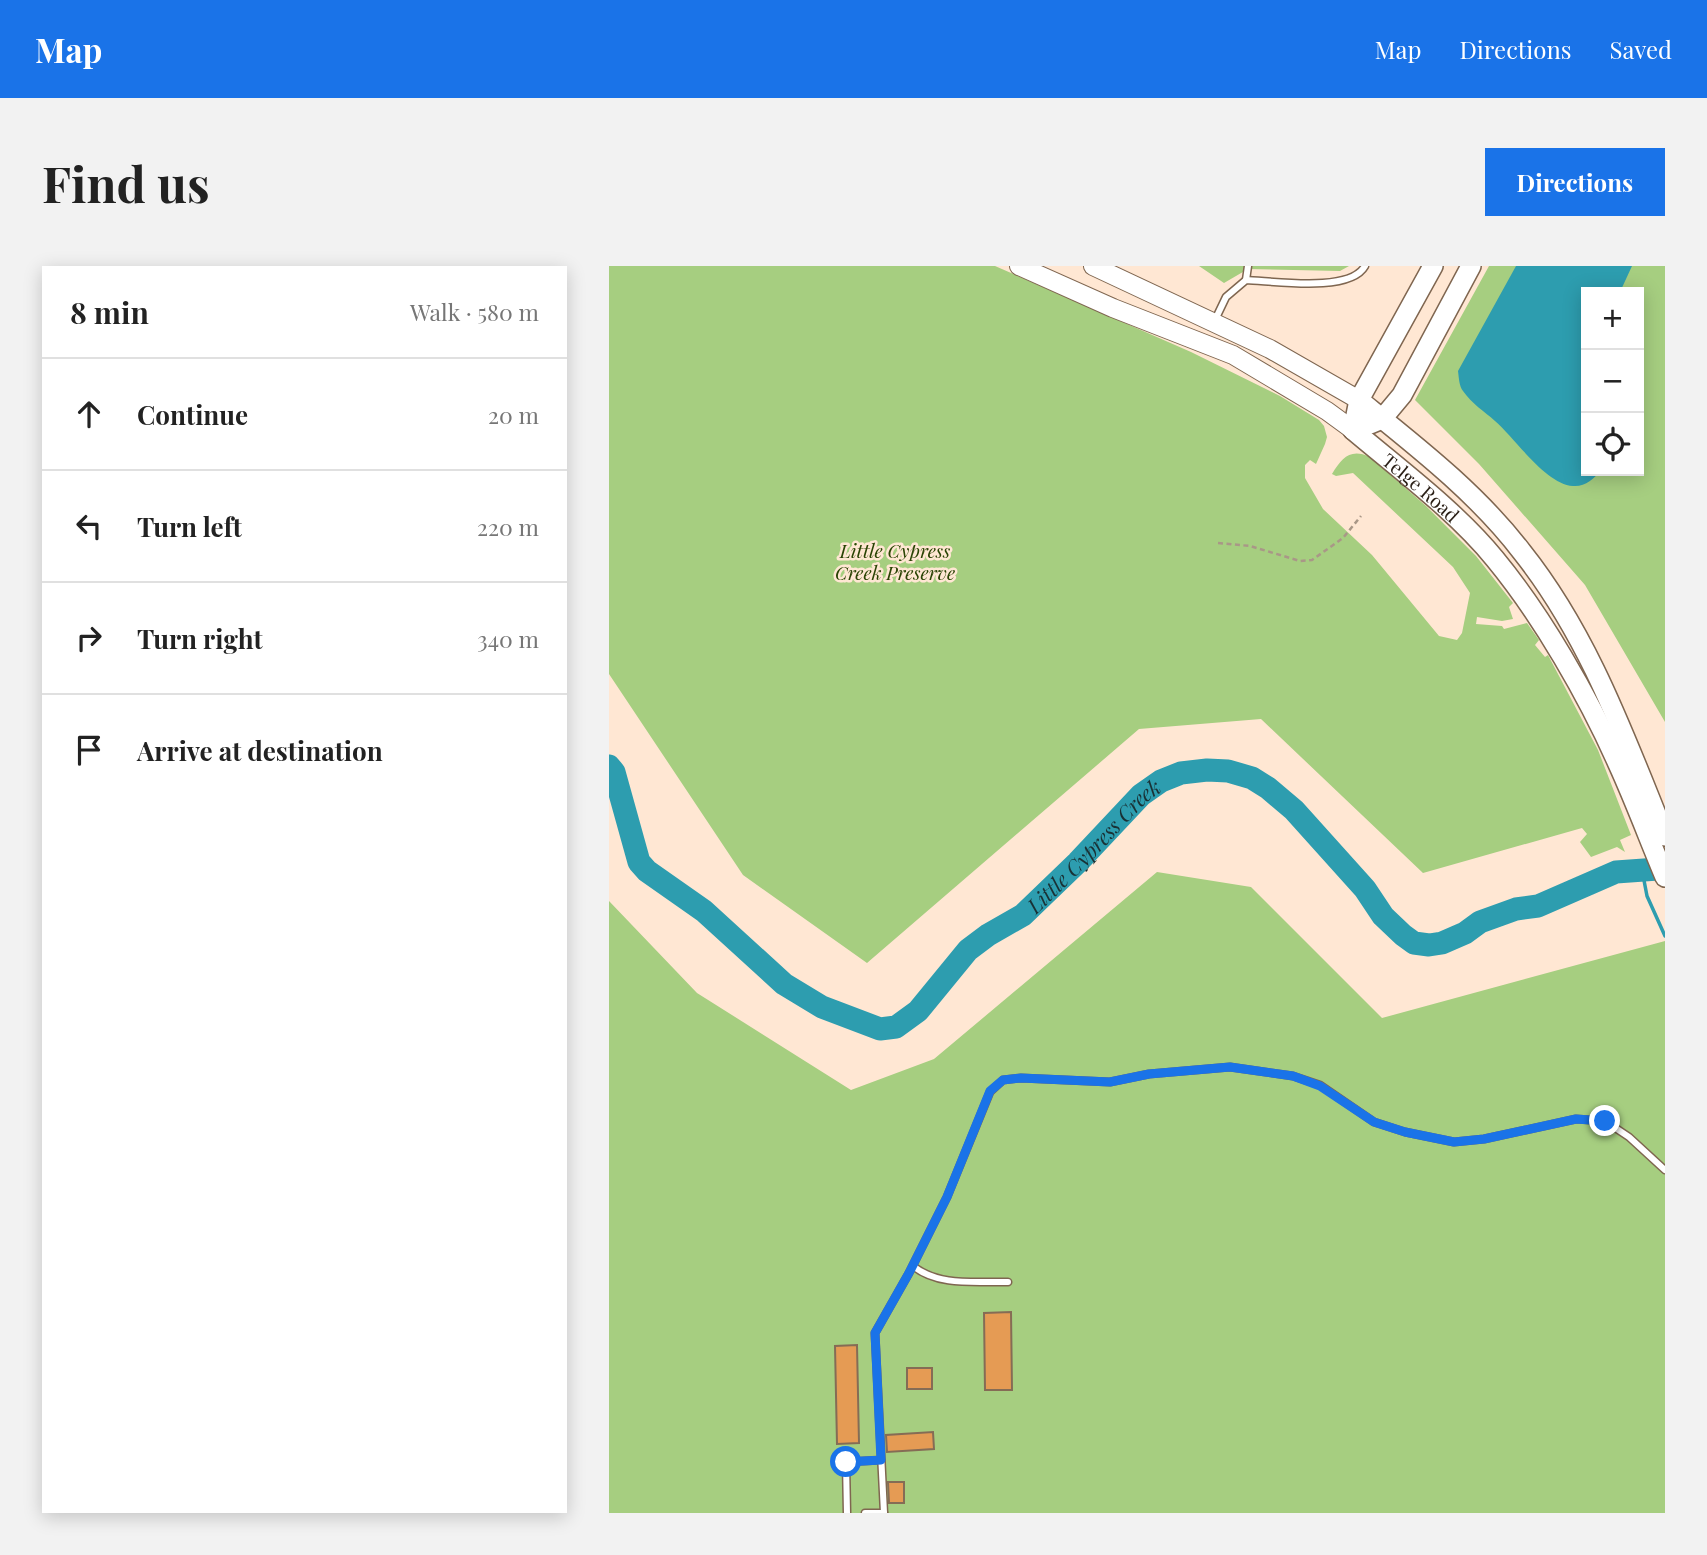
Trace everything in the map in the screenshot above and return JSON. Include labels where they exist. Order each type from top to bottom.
[{"type":"main road","name":"Telge Road","points":[[1019,266],[1113,308],[1233,355],[1327,411],[1441,504],[1494,557],[1526,602],[1590,706],[1659,836]]},
{"type":"main road","name":"Telge Road","points":[[1093,266],[1214,321],[1317,374],[1359,400],[1441,468],[1493,518],[1545,583],[1574,627],[1595,668],[1659,836],[1665,877]]},
{"type":"main road","points":[[1353,430],[1359,400],[1433,266]]},
{"type":"main road","points":[[1353,430],[1382,419],[1402,395],[1471,266]]},
{"type":"lane","points":[[1246,280],[1248,266]]},
{"type":"lane","points":[[1214,321],[1226,296],[1246,280],[1334,284],[1361,272],[1365,266]]},
{"type":"lane","points":[[1275,281],[1276,271]]},
{"type":"lane","points":[[1298,282],[1299,272]]},
{"type":"lane","points":[[1315,283],[1316,272]]},
{"type":"lane","points":[[865,1513],[884,1513],[875,1333],[913,1266],[947,1197],[990,1091],[1003,1080],[1033,1078],[1110,1082],[1149,1074],[1230,1067],[1293,1076],[1320,1086],[1374,1122],[1405,1132],[1454,1142],[1484,1139],[1576,1119],[1605,1121],[1629,1137],[1665,1170]]},
{"type":"lane","points":[[913,1266],[923,1273],[947,1280],[1008,1282]]},
{"type":"lane","points":[[847,1513],[846,1462],[881,1460]]},
{"type":"path","points":[[1218,543],[1250,546],[1300,561],[1312,560],[1343,538],[1361,516]]},
{"type":"green space","name":"Little Cypress Creek Preserve","points":[[609,266],[995,266],[1191,352],[1280,396],[1319,420],[1324,426],[1327,437],[1316,464],[1310,460],[1305,465],[1305,478],[1323,509],[1372,555],[1439,636],[1457,640],[1462,633],[1470,593],[1453,567],[1353,473],[1336,476],[1332,474],[1347,456],[1363,454],[1370,457],[1426,506],[1476,556],[1513,603],[1509,607],[1513,619],[1502,621],[1477,617],[1476,624],[1502,626],[1504,629],[1527,623],[1539,640],[1535,645],[1545,657],[1548,655],[1598,750],[1631,835],[1620,840],[1625,852],[1617,847],[1591,857],[1580,842],[1587,834],[1582,828],[1423,873],[1261,719],[1139,729],[867,963],[743,875],[609,674]]},
{"type":"green space","points":[[1199,266],[1349,266],[1340,271],[1248,269],[1224,283]]},
{"type":"green space","points":[[1489,266],[1665,266],[1665,722],[1585,585],[1479,464],[1415,400]]},
{"type":"green space","points":[[1157,872],[1251,887],[1382,1018],[1665,941],[1665,1513],[609,1513],[609,901],[697,993],[851,1090],[934,1059]]},
{"type":"water","points":[[1516,266],[1632,266],[1622,287],[1581,287],[1581,476],[1596,476],[1592,480],[1573,486],[1562,483],[1541,469],[1503,429],[1470,400],[1460,384],[1458,371]]},
{"type":"building","points":[[1011,1312],[1012,1390],[985,1390],[984,1313]]},
{"type":"building","points":[[857,1345],[859,1443],[837,1444],[835,1346]]},
{"type":"building","points":[[907,1368],[932,1368],[932,1389],[907,1389]]},
{"type":"building","points":[[933,1432],[934,1449],[887,1452],[886,1435]]},
{"type":"building","points":[[888,1482],[904,1482],[904,1503],[889,1503]]},
{"type":"waterway","name":"Little Cypress Creek","points":[[609,766],[614,772],[639,862],[647,871],[704,911],[784,984],[822,1007],[880,1029],[896,1027],[918,1011],[968,950],[1023,915],[1141,795],[1161,781],[1181,773],[1228,771],[1252,778],[1268,788],[1294,810],[1365,889],[1383,916],[1414,943],[1442,943],[1465,933],[1480,922],[1516,909],[1538,906],[1616,872],[1658,869],[1665,866]]},
{"type":"waterway","points":[[1642,870],[1647,896],[1665,936]]},
{"type":"route","points":[[846,1462],[881,1460],[875,1333],[947,1197],[990,1091],[1003,1080],[1033,1078],[1110,1082],[1149,1074],[1230,1067],[1293,1076],[1331,1092],[1374,1122],[1405,1132],[1454,1142],[1484,1139],[1576,1119],[1605,1121]]}]
